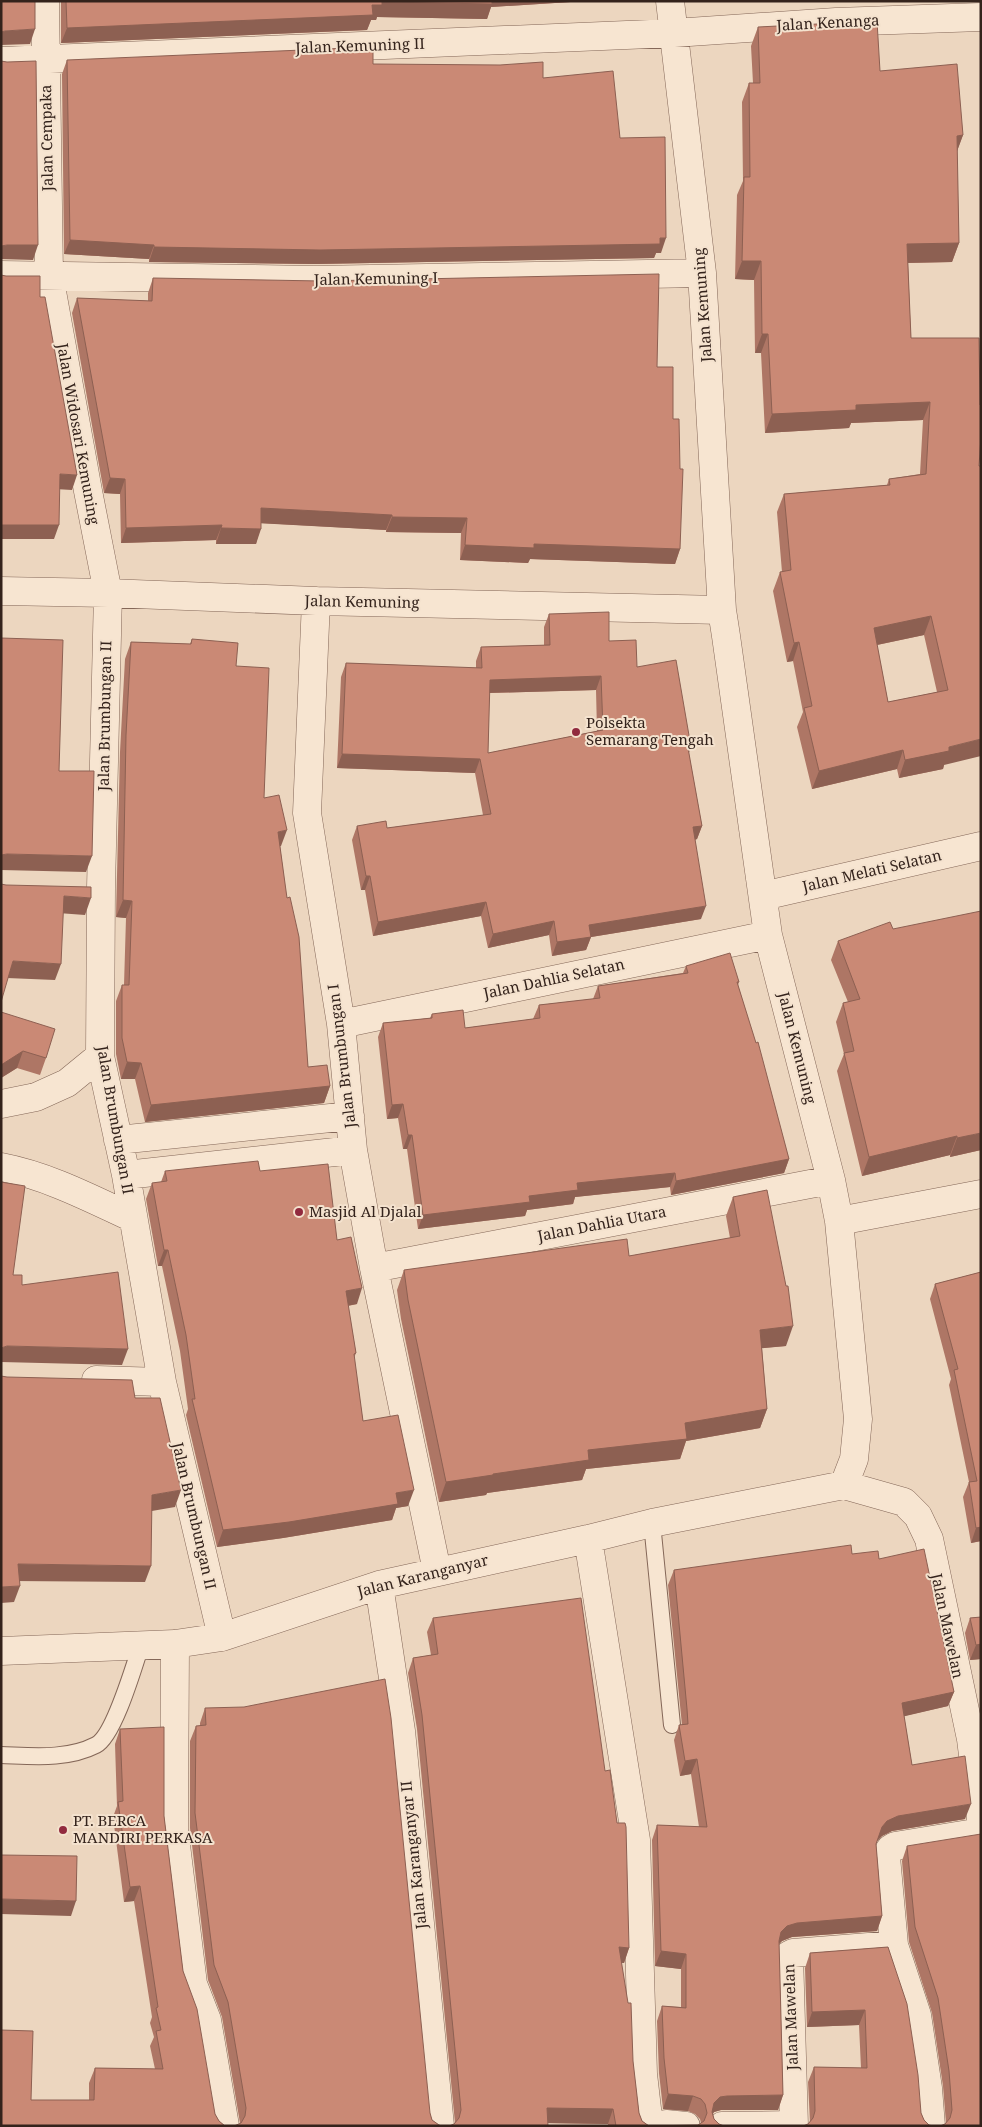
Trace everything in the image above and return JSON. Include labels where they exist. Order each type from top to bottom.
[{"type":"street","name":"Jalan Cempaka","points":[[46,1],[45,58],[49,275]]},
{"type":"street","name":"Jalan Kemuning","points":[[670,1],[702,273],[722,610],[768,935],[831,1180],[838,1221],[858,1419],[854,1459],[844,1485]]},
{"type":"street","name":"Jalan Kenanga","points":[[674,34],[836,22],[981,17]]},
{"type":"street","name":"Jalan Kemuning II","points":[[1,61],[674,34]]},
{"type":"street","name":"Jalan Kemuning I","points":[[1,275],[315,280],[702,273]]},
{"type":"street","name":"Jalan Widosari Kemuning","points":[[49,275],[108,593]]},
{"type":"street","name":"Jalan Kemuning","points":[[1,591],[316,601],[722,610]]},
{"type":"street","name":"Jalan Brumbungan II","points":[[108,593],[91,888],[100,1056],[126,1175],[162,1382],[222,1636]]},
{"type":"street","name":"Jalan Brumbungan I","points":[[316,601],[307,813],[341,1024],[353,1150],[374,1268],[437,1572]]},
{"type":"street","name":"Jalan Melati Selatan","points":[[763,896],[981,846]]},
{"type":"street","name":"Jalan Dahlia Selatan","points":[[341,1024],[768,935]]},
{"type":"street","points":[[1,1104],[36,1097],[67,1083],[100,1056]]},
{"type":"street","points":[[118,1140],[350,1116]]},
{"type":"street","points":[[246,1127],[251,1161]]},
{"type":"street","points":[[126,1175],[353,1150]]},
{"type":"street","points":[[1,1167],[26,1172],[60,1184],[134,1218]]},
{"type":"street","name":"Jalan Dahlia Utara","points":[[374,1268],[831,1180]]},
{"type":"street","points":[[838,1221],[981,1194]]},
{"type":"street","points":[[67,1380],[162,1382]]},
{"type":"street","name":"Jalan Karanganyar","points":[[1,1651],[176,1644],[222,1636],[379,1584],[588,1540],[652,1523],[844,1485]]},
{"type":"street","name":"Jalan Mawelan","points":[[844,1485],[904,1502],[918,1516],[928,1539],[976,1738],[981,1819]]},
{"type":"street","points":[[588,1540],[636,1840],[643,2074],[649,2126]]},
{"type":"street","name":"Jalan Karanganyar II","points":[[379,1584],[402,1731],[440,2126]]},
{"type":"street","points":[[176,1644],[174,1829],[193,1984],[207,2020],[225,2126]]},
{"type":"street","points":[[931,2126],[928,2088],[917,2014],[894,1945],[886,1857],[890,1849],[981,1832]]},
{"type":"street","name":"Jalan Mawelan","points":[[794,2125],[789,1955],[793,1953],[894,1945]]},
{"type":"street","points":[[653,2126],[666,2124],[686,2126]]},
{"type":"street","points":[[722,2126],[794,2125]]},
{"type":"lane","points":[[652,1523],[672,1725]]},
{"type":"lane","points":[[1,1755],[73,1754],[98,1744],[120,1709],[142,1645]]},
{"type":"building","points":[[1,1],[35,1],[35,29],[1,32]]},
{"type":"building","points":[[66,1],[492,1],[492,4],[382,2],[382,5],[372,5],[373,15],[67,28]]},
{"type":"building","points":[[877,21],[880,71],[957,64],[963,135],[957,136],[959,243],[907,244],[911,338],[979,338],[981,405],[979,466],[981,466],[981,739],[949,747],[949,751],[905,760],[903,750],[819,771],[804,708],[812,706],[799,642],[794,643],[780,572],[791,570],[784,494],[890,485],[889,479],[926,474],[930,402],[856,405],[856,410],[772,414],[768,334],[762,334],[761,261],[742,261],[744,177],[750,177],[749,83],[760,83],[758,27]],"holes":[[[931,616],[948,690],[888,702],[874,628]]]},
{"type":"building","points":[[373,47],[373,64],[500,65],[543,62],[543,78],[613,71],[620,138],[665,137],[666,238],[660,238],[660,244],[320,250],[154,247],[154,245],[70,240],[67,60]]},
{"type":"building","points":[[1,61],[36,61],[38,245],[1,246]]},
{"type":"building","points":[[659,274],[657,367],[673,367],[673,419],[679,419],[680,469],[683,469],[680,549],[534,544],[534,548],[465,545],[467,518],[392,517],[392,515],[261,508],[261,529],[221,528],[222,525],[126,528],[125,479],[110,478],[77,298],[152,301],[153,278],[321,281]]},
{"type":"building","points":[[1,275],[40,276],[40,297],[45,297],[77,475],[60,474],[59,525],[1,525]]},
{"type":"building","points":[[609,612],[609,641],[636,640],[637,667],[676,660],[691,747],[688,748],[702,826],[693,827],[706,906],[589,925],[591,937],[557,942],[554,921],[493,934],[486,902],[378,922],[370,876],[366,876],[357,826],[386,821],[387,828],[491,814],[480,759],[342,754],[346,663],[482,668],[481,647],[550,645],[549,614]],"holes":[[[601,676],[603,730],[488,753],[490,680]]]},
{"type":"building","points":[[1,638],[63,640],[59,771],[94,771],[92,856],[1,855]]},
{"type":"building","points":[[192,639],[238,643],[236,666],[269,668],[264,798],[279,795],[287,830],[278,832],[287,898],[290,897],[299,937],[308,1067],[327,1065],[330,1086],[151,1105],[141,1063],[127,1062],[122,1038],[122,985],[129,985],[132,901],[123,900],[126,735],[131,642],[191,644]]},
{"type":"building","points":[[1,884],[91,887],[91,898],[64,896],[61,964],[13,961],[1,1002]]},
{"type":"building","points":[[981,911],[981,1133],[957,1138],[957,1136],[869,1157],[844,1053],[854,1051],[843,1003],[860,999],[838,941],[890,922],[893,929]]},
{"type":"building","points":[[730,953],[756,1043],[758,1042],[789,1159],[676,1181],[675,1173],[577,1183],[578,1190],[529,1196],[530,1202],[423,1215],[412,1135],[408,1135],[403,1104],[392,1105],[383,1023],[432,1018],[432,1014],[463,1010],[465,1028],[540,1018],[539,1005],[600,998],[598,986],[688,973],[686,966]]},
{"type":"building","points":[[1,1012],[55,1029],[46,1058],[23,1051],[1,1065]]},
{"type":"building","points":[[258,1161],[260,1171],[328,1164],[337,1240],[351,1237],[362,1288],[346,1291],[356,1353],[354,1354],[363,1421],[398,1415],[414,1490],[396,1493],[398,1504],[289,1522],[223,1530],[192,1399],[195,1399],[186,1335],[168,1250],[164,1250],[152,1183],[167,1181],[165,1171]]},
{"type":"building","points":[[1,1182],[25,1186],[13,1275],[22,1275],[22,1285],[118,1272],[128,1349],[7,1346],[1,1348]]},
{"type":"building","points":[[767,1190],[786,1286],[788,1286],[793,1326],[760,1330],[767,1409],[685,1423],[687,1439],[588,1450],[589,1460],[446,1482],[408,1300],[404,1270],[627,1239],[629,1256],[740,1236],[733,1197]]},
{"type":"building","points":[[981,1272],[981,1527],[976,1528],[969,1482],[977,1481],[954,1370],[958,1369],[935,1284]]},
{"type":"building","points":[[1,1376],[132,1380],[135,1398],[160,1398],[181,1490],[152,1495],[151,1566],[18,1564],[20,1586],[1,1587]]},
{"type":"building","points":[[851,1545],[852,1554],[878,1551],[879,1559],[924,1549],[954,1692],[902,1703],[912,1765],[965,1756],[971,1804],[898,1816],[887,1821],[882,1827],[876,1844],[882,1916],[797,1923],[787,1926],[781,1932],[779,1941],[783,2095],[720,2097],[714,2103],[712,2112],[714,2119],[724,2126],[649,2126],[698,2125],[704,2121],[707,2113],[705,2104],[701,2099],[693,2096],[668,2094],[664,2058],[662,2006],[686,2008],[686,1954],[661,1951],[657,1825],[707,1827],[697,1759],[685,1761],[679,1725],[688,1724],[674,1570]]},
{"type":"building","points":[[581,1598],[605,1771],[610,1770],[617,1823],[625,1823],[626,1827],[629,1948],[619,1947],[628,2003],[631,2003],[633,2061],[639,2113],[642,2121],[649,2126],[616,2126],[613,2109],[547,2108],[548,2126],[449,2126],[454,2124],[459,2118],[461,2110],[422,1715],[413,1658],[438,1654],[433,1618]]},
{"type":"building","points":[[981,1617],[981,1644],[976,1645],[970,1618]]},
{"type":"building","points":[[385,1679],[391,1718],[430,2113],[432,2120],[442,2126],[234,2126],[241,2123],[245,2116],[246,2108],[228,2002],[214,1965],[195,1813],[196,1726],[206,1725],[205,1708],[244,1707]]},
{"type":"building","points":[[164,1727],[164,1816],[183,1971],[197,2009],[215,2114],[225,2126],[1,2126],[1,2030],[33,2031],[31,2100],[94,2100],[95,2068],[163,2069],[156,2031],[161,2030],[156,2008],[158,2007],[140,1886],[130,1887],[118,1802],[123,1801],[120,1729]]},
{"type":"building","points":[[981,1834],[981,2126],[940,2126],[945,2124],[950,2118],[952,2110],[949,2071],[938,1998],[915,1927],[907,1846]]},
{"type":"building","points":[[1,1855],[77,1856],[76,1901],[1,1899]]},
{"type":"building","points":[[888,1947],[907,2004],[918,2075],[921,2113],[924,2120],[933,2126],[803,2126],[808,2124],[813,2118],[815,2111],[814,2067],[867,2068],[865,2010],[812,2012],[810,1953]]},
{"type":"place","name":"Polsekta Semarang Tengah","points":[[576,732]]},
{"type":"place","name":"Masjid Al Djalal","points":[[299,1212]]},
{"type":"place","name":"PT. BERCA MANDIRI PERKASA","points":[[63,1830]]}]
